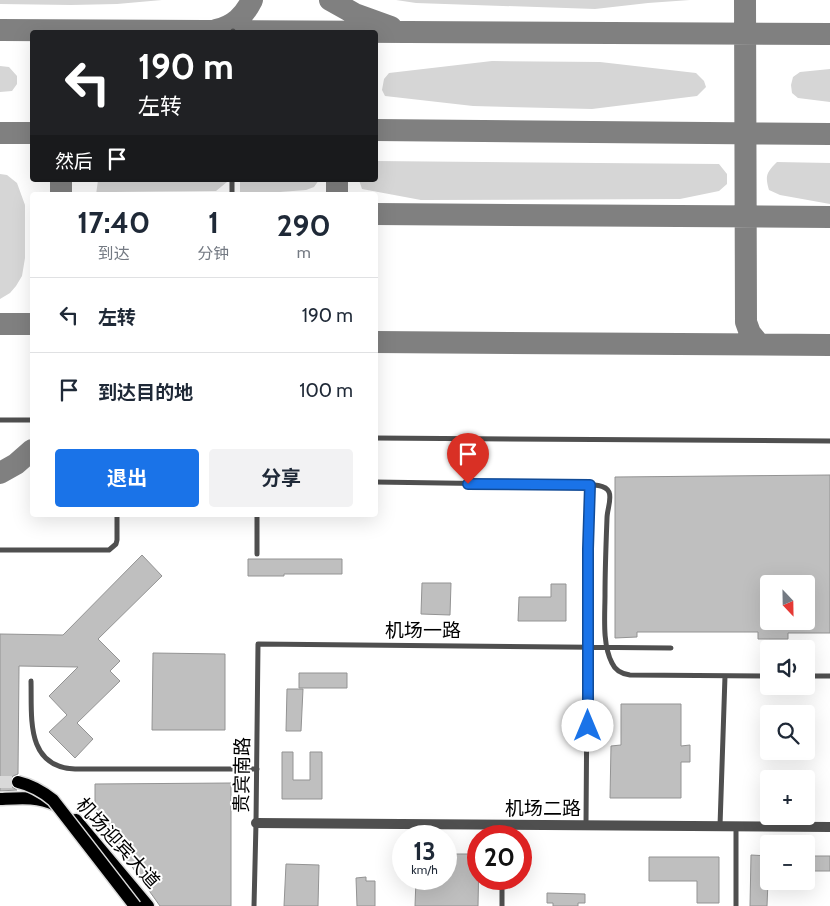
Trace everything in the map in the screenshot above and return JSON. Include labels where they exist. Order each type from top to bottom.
[{"type":"main road","points":[[18,782],[37,788],[53,800],[135,906]]},
{"type":"main road","name":"机场迎宾大道","points":[[0,799],[34,798],[49,801],[61,807],[75,820],[148,906]]},
{"type":"street","name":"机场二路","points":[[256,824],[503,825]]},
{"type":"street","name":"机场二路","points":[[532,825],[830,827]]},
{"type":"lane","points":[[0,420],[30,420]]},
{"type":"lane","points":[[378,438],[830,441]]},
{"type":"lane","points":[[378,482],[602,486],[607,489],[609,494],[605,545],[606,647],[617,670],[630,676],[760,676]]},
{"type":"lane","points":[[586,825],[590,485]]},
{"type":"lane","points":[[0,550],[109,550],[116,544],[117,540],[117,517]]},
{"type":"lane","points":[[257,517],[257,554]]},
{"type":"lane","name":"机场一路","points":[[258,644],[671,648]]},
{"type":"lane","name":"贵宾南路","points":[[254,906],[258,644]]},
{"type":"lane","points":[[720,826],[725,676]]},
{"type":"lane","points":[[815,676],[830,676]]},
{"type":"lane","points":[[31,681],[32,729],[35,743],[48,759],[61,768],[257,769]]},
{"type":"lane","points":[[736,826],[736,906]]},
{"type":"lane","points":[[502,890],[502,906]]},
{"type":"shaded area","points":[[0,0],[162,0],[117,4],[71,5],[0,4]]},
{"type":"shaded area","points":[[396,0],[690,0],[595,9],[416,3]]},
{"type":"shaded area","points":[[492,61],[600,62],[696,73],[704,81],[706,87],[697,96],[592,109],[473,106],[385,96],[382,90],[384,79],[389,73]]},
{"type":"shaded area","points":[[0,66],[9,67],[17,76],[17,84],[12,91],[0,92]]},
{"type":"shaded area","points":[[830,69],[830,102],[798,98],[792,93],[793,77],[800,72]]},
{"type":"shaded area","points":[[378,161],[719,164],[727,174],[727,184],[719,191],[680,199],[421,200],[362,189],[360,182],[378,182]]},
{"type":"shaded area","points":[[777,162],[830,163],[830,204],[780,195],[769,190],[767,175]]},
{"type":"shaded area","points":[[0,174],[7,175],[17,183],[25,205],[25,258],[22,276],[16,286],[10,293],[0,299]]},
{"type":"shaded area","points":[[98,182],[227,182],[216,191],[96,192]]},
{"type":"shaded area","points":[[240,182],[318,182],[314,187],[306,190],[240,192]]},
{"type":"building","points":[[830,475],[830,633],[788,633],[788,639],[758,639],[758,632],[637,632],[637,637],[615,638],[615,477]]},
{"type":"building","points":[[142,555],[162,576],[98,639],[120,661],[110,671],[120,681],[77,723],[93,739],[75,758],[49,732],[67,715],[49,696],[78,667],[19,666],[18,774],[10,780],[12,787],[17,790],[0,791],[0,634],[63,635]]},
{"type":"building","points":[[248,559],[342,559],[342,574],[248,576]]},
{"type":"building","points":[[422,583],[451,583],[450,615],[421,614]]},
{"type":"building","points":[[551,584],[566,584],[566,621],[518,621],[519,597],[551,597]]},
{"type":"building","points":[[153,653],[225,654],[225,730],[152,730]]},
{"type":"building","points":[[299,673],[347,673],[347,688],[299,688]]},
{"type":"building","points":[[287,689],[303,689],[301,731],[286,731]]},
{"type":"building","points":[[621,704],[681,704],[681,746],[690,745],[690,762],[681,762],[681,798],[610,798],[611,746],[621,745]]},
{"type":"building","points":[[282,752],[293,752],[293,780],[310,780],[310,752],[322,752],[322,799],[282,799]]},
{"type":"building","points":[[231,783],[231,906],[160,906],[95,815],[95,784]]},
{"type":"building","points":[[457,854],[467,854],[467,890],[478,890],[478,906],[415,906],[416,890],[457,890]]},
{"type":"building","points":[[751,855],[760,856],[760,890],[768,890],[767,906],[750,906]]},
{"type":"building","points":[[815,856],[830,856],[830,871],[815,871]]},
{"type":"building","points":[[649,857],[719,857],[719,903],[697,903],[697,881],[649,881]]},
{"type":"building","points":[[286,864],[319,865],[318,906],[284,906]]},
{"type":"building","points":[[366,877],[366,881],[375,881],[375,906],[357,906],[356,878]]},
{"type":"building","points":[[547,893],[585,894],[585,903],[578,903],[578,906],[553,906],[553,903],[547,903]]},
{"type":"taxiway","points":[[216,30],[238,20],[252,0]]},
{"type":"taxiway","points":[[330,0],[355,14],[391,27]]},
{"type":"taxiway","points":[[745,0],[746,322],[750,333],[759,344]]},
{"type":"taxiway","points":[[0,30],[30,30]]},
{"type":"taxiway","points":[[378,32],[830,34]]},
{"type":"taxiway","points":[[378,130],[830,134]]},
{"type":"taxiway","points":[[0,133],[30,133]]},
{"type":"taxiway","points":[[61,182],[61,192]]},
{"type":"taxiway","points":[[337,182],[337,192]]},
{"type":"taxiway","points":[[378,214],[830,217]]},
{"type":"taxiway","points":[[0,324],[30,324]]},
{"type":"taxiway","points":[[378,342],[830,345]]},
{"type":"taxiway","points":[[0,473],[16,464],[30,452]]},
{"type":"tunnel","points":[[0,782],[18,782]]},
{"type":"route","points":[[468,484],[590,485],[588,726]]}]
